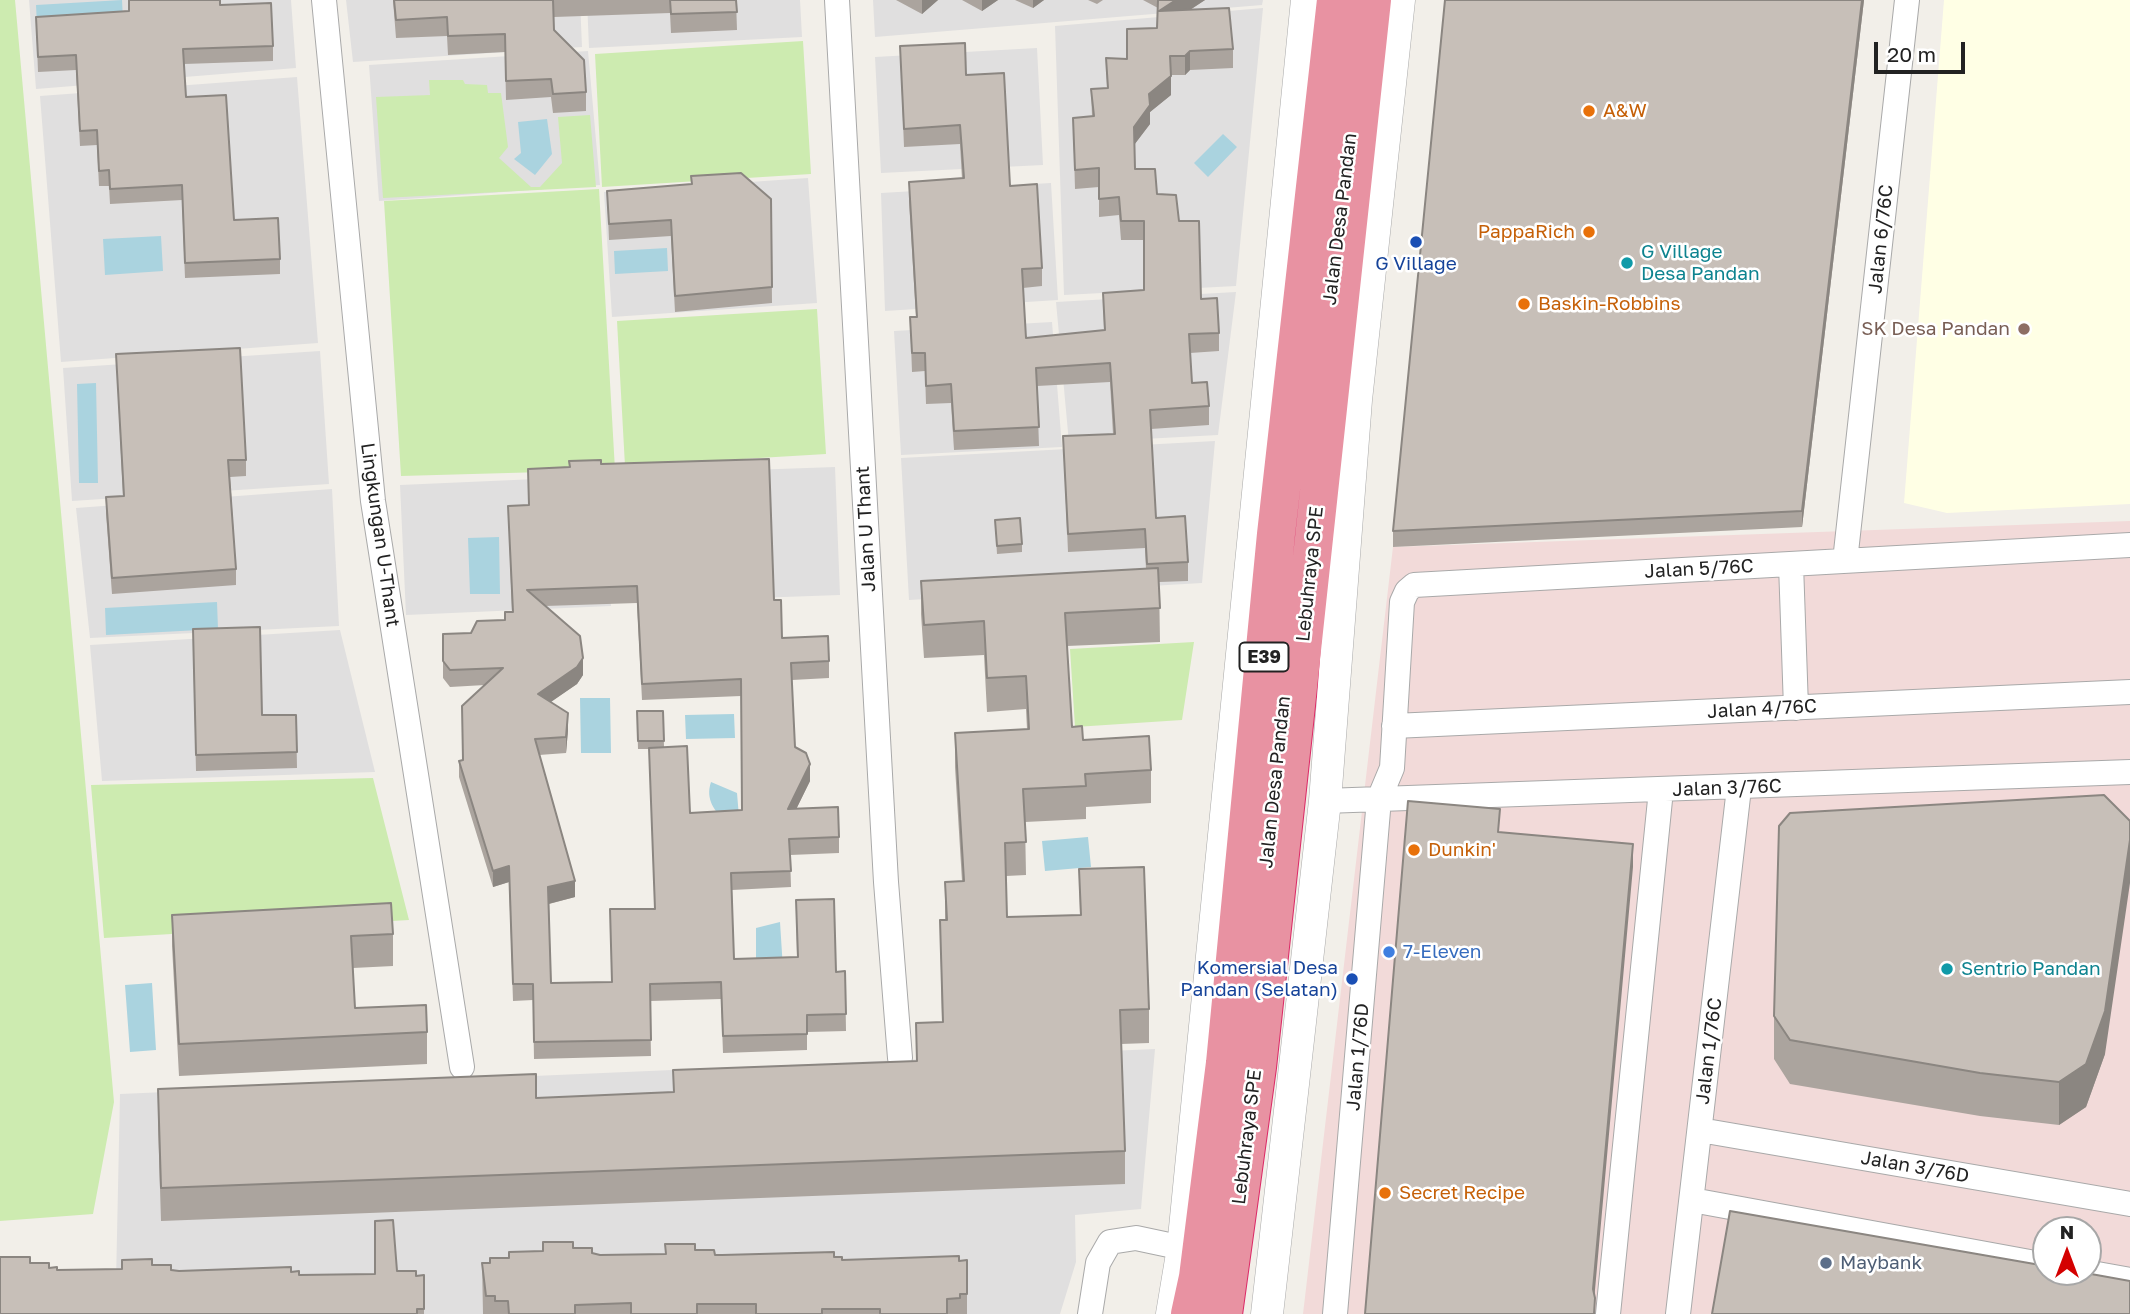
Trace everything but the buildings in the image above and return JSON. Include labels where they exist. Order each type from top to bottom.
[{"type":"highway","name":"Lebuhraya SPE","points":[[1220,1314],[1257,1067],[1372,0]]},
{"type":"highway","name":"Lebuhraya SPE","points":[[1190,1314],[1198,1276],[1225,1063],[1278,520],[1315,5]]},
{"type":"street","name":"Lingkungan U-Thant","points":[[324,0],[373,501],[462,1067]]},
{"type":"street","name":"Jalan U Thant","points":[[837,0],[888,924],[900,1058]]},
{"type":"street","name":"Jalan Desa Pandan","points":[[1220,1314],[1280,723],[1364,0]]},
{"type":"street","name":"Jalan Desa Pandan","points":[[1267,1314],[1325,801],[1356,400],[1399,0]]},
{"type":"street","name":"Jalan 6/76C","points":[[1845,561],[1907,0]]},
{"type":"street","points":[[1172,1314],[1183,1248],[1315,5]]},
{"type":"street","name":"Jalan 5/76C","points":[[1394,726],[1402,602],[1407,591],[1414,585],[2130,545]]},
{"type":"street","points":[[1791,564],[1796,708]]},
{"type":"street","name":"Jalan 4/76C","points":[[1394,726],[2130,692]]},
{"type":"street","points":[[1379,799],[1392,768],[1394,726]]},
{"type":"street","name":"Jalan 3/76C","points":[[1325,801],[2130,772]]},
{"type":"street","name":"Jalan 1/76C","points":[[1678,1314],[1739,788]]},
{"type":"street","points":[[1608,1314],[1661,790]]},
{"type":"street","name":"Jalan 1/76D","points":[[1335,1314],[1379,799]]},
{"type":"street","name":"Jalan 3/76D","points":[[1700,1130],[2130,1204]]},
{"type":"street","points":[[1692,1200],[2032,1262]]},
{"type":"street","points":[[1090,1314],[1098,1263],[1110,1242],[1136,1238],[1183,1248]]},
{"type":"street","points":[[2102,1275],[2130,1280]]},
{"type":"shaded area","points":[[29,0],[291,0],[296,68],[36,89]]},
{"type":"shaded area","points":[[346,0],[580,0],[582,47],[353,62]]},
{"type":"shaded area","points":[[587,0],[800,0],[802,37],[589,48]]},
{"type":"shaded area","points":[[873,0],[1263,0],[1262,5],[875,37]]},
{"type":"shaded area","name":"SK Desa Pandan","points":[[1944,0],[2130,0],[2130,504],[1947,513],[1904,503]]},
{"type":"shaded area","points":[[1263,8],[1236,286],[1064,295],[1055,26]]},
{"type":"shaded area","points":[[1037,48],[1043,165],[881,173],[875,57]]},
{"type":"shaded area","points":[[588,51],[600,185],[379,201],[369,65]]},
{"type":"shaded area","points":[[297,77],[318,343],[61,362],[40,96]]},
{"type":"shaded area","points":[[808,178],[817,303],[612,317],[604,192]]},
{"type":"shaded area","points":[[1051,183],[1058,300],[885,311],[881,193]]},
{"type":"shaded area","points":[[1236,292],[1218,435],[1069,443],[1056,302]]},
{"type":"shaded area","points":[[1052,322],[1062,447],[901,455],[894,331]]},
{"type":"shaded area","points":[[320,351],[329,484],[72,501],[63,368]]},
{"type":"shaded area","points":[[1215,441],[1202,583],[909,600],[901,458]]},
{"type":"shaded area","points":[[835,467],[840,595],[613,603],[609,475]]},
{"type":"shaded area","points":[[605,476],[611,606],[406,615],[400,485]]},
{"type":"shaded area","points":[[332,489],[339,626],[90,638],[76,508]]},
{"type":"shaded area","points":[[2130,521],[2130,1314],[1303,1314],[1393,547]]},
{"type":"shaded area","points":[[340,630],[375,772],[102,781],[90,645]]},
{"type":"shaded area","points":[[1155,1049],[1141,1209],[1075,1215],[1076,1262],[1060,1314],[0,1314],[0,1285],[116,1282],[120,1094]]},
{"type":"green space","points":[[0,0],[15,0],[114,1102],[93,1214],[0,1221]]},
{"type":"green space","points":[[803,41],[811,174],[602,187],[595,54]]},
{"type":"green space","points":[[429,80],[463,80],[465,84],[487,85],[488,93],[501,93],[508,147],[499,158],[531,187],[540,187],[562,163],[558,117],[590,115],[596,187],[383,198],[376,97],[430,95]]},
{"type":"green space","points":[[599,189],[615,470],[401,476],[384,201]]},
{"type":"green space","points":[[817,309],[826,454],[625,466],[617,321]]},
{"type":"green space","points":[[1194,642],[1182,720],[1075,727],[1070,649]]},
{"type":"green space","points":[[373,778],[409,920],[104,938],[91,785]]},
{"type":"water","points":[[122,0],[123,20],[37,25],[36,5]]},
{"type":"water","points":[[547,119],[552,154],[535,175],[514,159],[521,153],[518,122]]},
{"type":"water","points":[[1223,134],[1237,147],[1208,177],[1194,163]]},
{"type":"water","points":[[161,236],[163,271],[105,275],[103,239]]},
{"type":"water","points":[[667,248],[668,271],[615,274],[614,251]]},
{"type":"water","points":[[96,383],[98,483],[79,483],[77,384]]},
{"type":"water","points":[[499,537],[500,594],[470,594],[468,538]]},
{"type":"water","points":[[217,602],[218,629],[106,635],[105,608]]},
{"type":"water","points":[[580,698],[610,698],[611,753],[581,753]]},
{"type":"water","points":[[734,714],[735,738],[686,739],[685,715]]},
{"type":"water","points":[[711,782],[737,793],[739,817],[725,823],[710,799]]},
{"type":"water","points":[[1088,837],[1091,867],[1045,871],[1042,841]]},
{"type":"water","points":[[780,922],[783,969],[756,963],[756,928]]},
{"type":"water","points":[[152,983],[156,1050],[130,1052],[125,985]]},
{"type":"place","name":"A&W","points":[[1589,111]]},
{"type":"place","name":"PappaRich","points":[[1589,232]]},
{"type":"place","name":"G Village","points":[[1416,242]]},
{"type":"place","name":"G Village Desa Pandan","points":[[1627,263]]},
{"type":"place","name":"Baskin-Robbins","points":[[1524,304]]},
{"type":"place","name":"SK Desa Pandan","points":[[2024,329]]},
{"type":"place","name":"Dunkin'","points":[[1414,850]]},
{"type":"place","name":"7-Eleven","points":[[1389,952]]},
{"type":"place","name":"Sentrio Pandan","points":[[1947,969]]},
{"type":"place","name":"Komersial Desa Pandan (Selatan)","points":[[1352,979]]},
{"type":"place","name":"Secret Recipe","points":[[1385,1193]]},
{"type":"place","name":"Maybank","points":[[1826,1263]]}]
